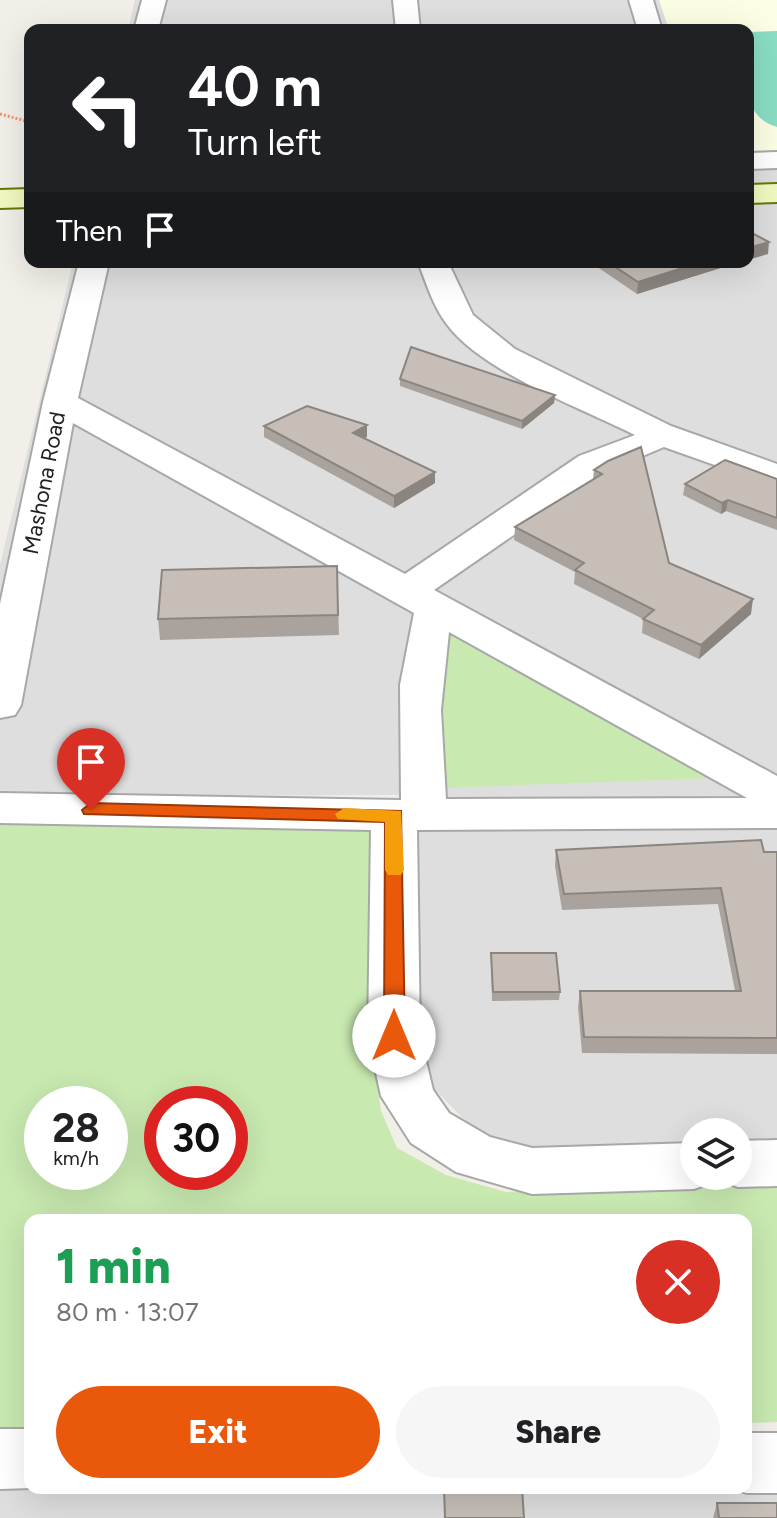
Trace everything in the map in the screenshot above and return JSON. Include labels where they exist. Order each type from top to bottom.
[{"type":"street","points":[[148,24],[154,0]]},
{"type":"street","points":[[405,0],[407,24]]},
{"type":"street","points":[[641,0],[648,24]]},
{"type":"street","points":[[754,161],[777,160]]},
{"type":"street","points":[[754,194],[777,193]]},
{"type":"street","points":[[0,199],[24,198]]},
{"type":"street","name":"Mashona Road","points":[[0,705],[60,402],[93,268]]},
{"type":"street","points":[[436,268],[459,319],[477,338],[503,356],[659,433],[777,476]]},
{"type":"street","points":[[60,402],[777,795]]},
{"type":"street","points":[[422,598],[592,464],[648,442],[659,433]]},
{"type":"street","points":[[422,598],[423,648],[394,1036],[408,1096],[430,1128],[475,1156],[532,1171],[680,1166]]},
{"type":"street","points":[[0,808],[410,815],[777,813]]},
{"type":"street","points":[[752,1164],[777,1163]]},
{"type":"street","points":[[0,1459],[24,1459]]},
{"type":"street","points":[[752,1463],[777,1463]]},
{"type":"path","points":[[0,114],[24,120]]},
{"type":"shaded area","points":[[135,0],[777,0],[777,1147],[752,1148],[752,1118],[680,1118],[680,1151],[558,1155],[475,1131],[421,1075],[409,795],[0,796],[0,565],[72,268],[754,268],[754,24],[129,24]]},
{"type":"shaded area","points":[[659,0],[777,0],[777,169],[754,169],[754,24],[667,24]]},
{"type":"shaded area","points":[[777,1477],[777,1518],[0,1518],[0,1485],[24,1487],[24,1494],[752,1494],[752,1486]]},
{"type":"green space","points":[[777,31],[777,127],[764,121],[754,110],[754,32]]},
{"type":"green space","points":[[444,622],[716,778],[440,788]]},
{"type":"green space","points":[[0,819],[373,826],[370,1037],[381,1111],[397,1148],[446,1175],[506,1192],[680,1184],[680,1190],[752,1190],[752,1180],[777,1179],[777,1422],[752,1423],[752,1214],[24,1214],[24,1432],[0,1433]]},
{"type":"building","points":[[754,234],[769,242],[754,246]]},
{"type":"building","points":[[617,268],[683,268],[638,282]]},
{"type":"building","points":[[411,347],[555,395],[522,421],[400,379]]},
{"type":"building","points":[[307,406],[367,425],[353,433],[435,472],[394,496],[264,426]]},
{"type":"building","points":[[641,447],[669,563],[753,599],[701,645],[643,619],[654,610],[575,570],[584,563],[515,527],[602,474],[594,470],[608,461]]},
{"type":"building","points":[[725,460],[777,479],[777,518],[728,500],[722,503],[685,484]]},
{"type":"building","points":[[337,566],[338,615],[158,619],[162,570]]},
{"type":"building","points":[[761,840],[764,852],[777,852],[777,1038],[584,1037],[580,991],[741,991],[721,888],[564,894],[556,850]]},
{"type":"building","points":[[491,953],[556,953],[560,992],[493,992]]},
{"type":"building","points":[[444,1494],[522,1494],[524,1518],[445,1518]]},
{"type":"building","points":[[717,1503],[777,1503],[777,1518],[719,1518]]},
{"type":"slow traffic","points":[[344,814],[394,815],[394,870]]},
{"type":"route","points":[[91,810],[394,815],[394,1036]]}]
